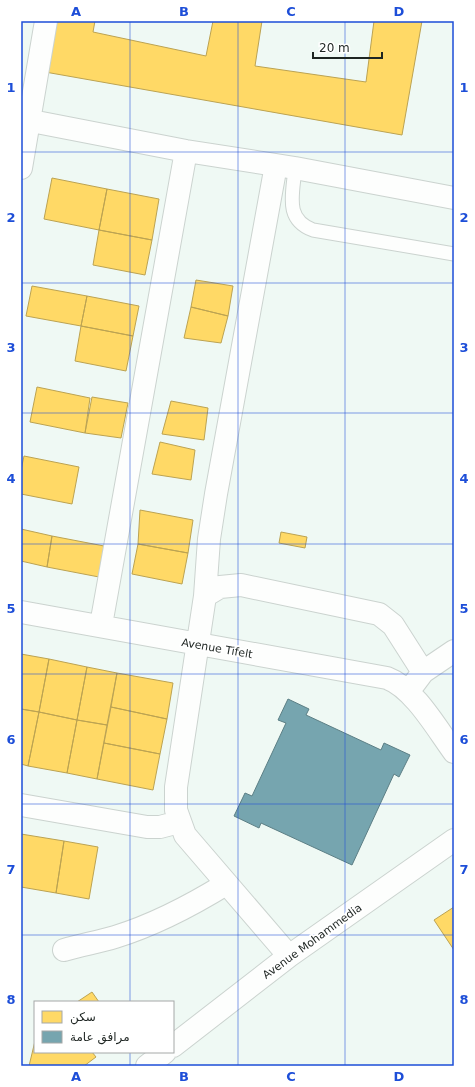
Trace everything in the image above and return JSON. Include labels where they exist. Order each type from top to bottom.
[{"type":"street","points":[[21,168],[25,120],[46,21]]},
{"type":"street","points":[[25,120],[186,151],[286,167],[454,198]]},
{"type":"street","points":[[101,625],[186,151]]},
{"type":"street","points":[[286,167],[216,494],[209,539],[205,596],[175,799],[179,822],[185,835],[289,956]]},
{"type":"street","points":[[205,596],[220,587],[241,585],[379,614],[393,625],[423,672]]},
{"type":"street","name":"Avenue Tifelt","points":[[21,612],[101,625],[197,645],[387,678],[396,682],[409,692],[454,752]]},
{"type":"street","points":[[409,692],[423,672],[454,651]]},
{"type":"street","points":[[21,805],[146,827],[160,827],[179,822]]},
{"type":"street","name":"Avenue Mohammedia","points":[[174,1045],[289,956],[454,840]]},
{"type":"street","points":[[64,950],[116,937],[147,925],[190,905],[226,884]]},
{"type":"street","points":[[147,1066],[164,1053]]},
{"type":"lane","points":[[286,167],[292,208],[296,218],[306,228],[454,254]]},
{"type":"building: سكن","points":[[54,21],[95,21],[93,32],[206,56],[213,21],[262,21],[255,66],[366,82],[374,21],[422,21],[402,135],[45,72]]},
{"type":"building: سكن","points":[[52,178],[107,189],[99,230],[44,219]]},
{"type":"building: سكن","points":[[107,189],[159,199],[152,240],[99,230]]},
{"type":"building: سكن","points":[[99,230],[152,240],[145,275],[93,265]]},
{"type":"building: سكن","points":[[196,280],[233,286],[228,316],[191,307]]},
{"type":"building: سكن","points":[[32,286],[87,296],[81,326],[26,316]]},
{"type":"building: سكن","points":[[87,296],[139,306],[133,336],[81,326]]},
{"type":"building: سكن","points":[[191,307],[228,316],[221,343],[184,338]]},
{"type":"building: سكن","points":[[81,326],[133,336],[126,371],[75,361]]},
{"type":"building: سكن","points":[[37,387],[90,398],[85,433],[30,422]]},
{"type":"building: سكن","points":[[92,397],[128,403],[121,438],[85,433]]},
{"type":"building: سكن","points":[[171,401],[208,408],[204,440],[162,434]]},
{"type":"building: سكن","points":[[160,442],[195,450],[191,480],[152,474]]},
{"type":"building: سكن","points":[[24,456],[79,467],[72,504],[21,494],[21,470]]},
{"type":"building: سكن","points":[[140,510],[193,520],[188,553],[138,544]]},
{"type":"building: سكن","points":[[21,529],[52,536],[47,567],[21,561]]},
{"type":"building: سكن","points":[[281,532],[307,537],[305,548],[279,543]]},
{"type":"building: سكن","points":[[52,536],[104,546],[99,577],[47,567]]},
{"type":"building: سكن","points":[[138,544],[188,553],[182,584],[132,574]]},
{"type":"building: سكن","points":[[21,654],[49,659],[39,712],[21,709]]},
{"type":"building: سكن","points":[[49,659],[87,667],[77,720],[39,712]]},
{"type":"building: سكن","points":[[87,667],[117,673],[107,725],[77,720]]},
{"type":"building: سكن","points":[[117,673],[173,683],[167,719],[111,707]]},
{"type":"building: سكن","points":[[111,707],[167,719],[160,754],[104,743]]},
{"type":"building: سكن","points":[[21,709],[39,712],[28,766],[21,764]]},
{"type":"building: سكن","points":[[39,712],[77,720],[67,773],[28,766]]},
{"type":"building: سكن","points":[[77,720],[107,725],[97,779],[67,773]]},
{"type":"building: سكن","points":[[104,743],[160,754],[153,790],[97,779]]},
{"type":"building: سكن","points":[[21,834],[64,841],[56,893],[21,887]]},
{"type":"building: سكن","points":[[64,841],[98,847],[89,899],[56,893]]},
{"type":"building: سكن","points":[[454,907],[454,950],[434,920]]},
{"type":"building: سكن","points":[[92,992],[98,1001],[78,1001]]},
{"type":"building: سكن","points":[[34,1045],[34,1053],[93,1053],[96,1057],[84,1066],[29,1066]]},
{"type":"building: مرافق عامة","points":[[288,699],[309,709],[306,715],[381,750],[384,743],[410,755],[399,777],[394,774],[352,865],[261,823],[259,828],[234,816],[245,793],[252,796],[286,723],[278,720]]}]
